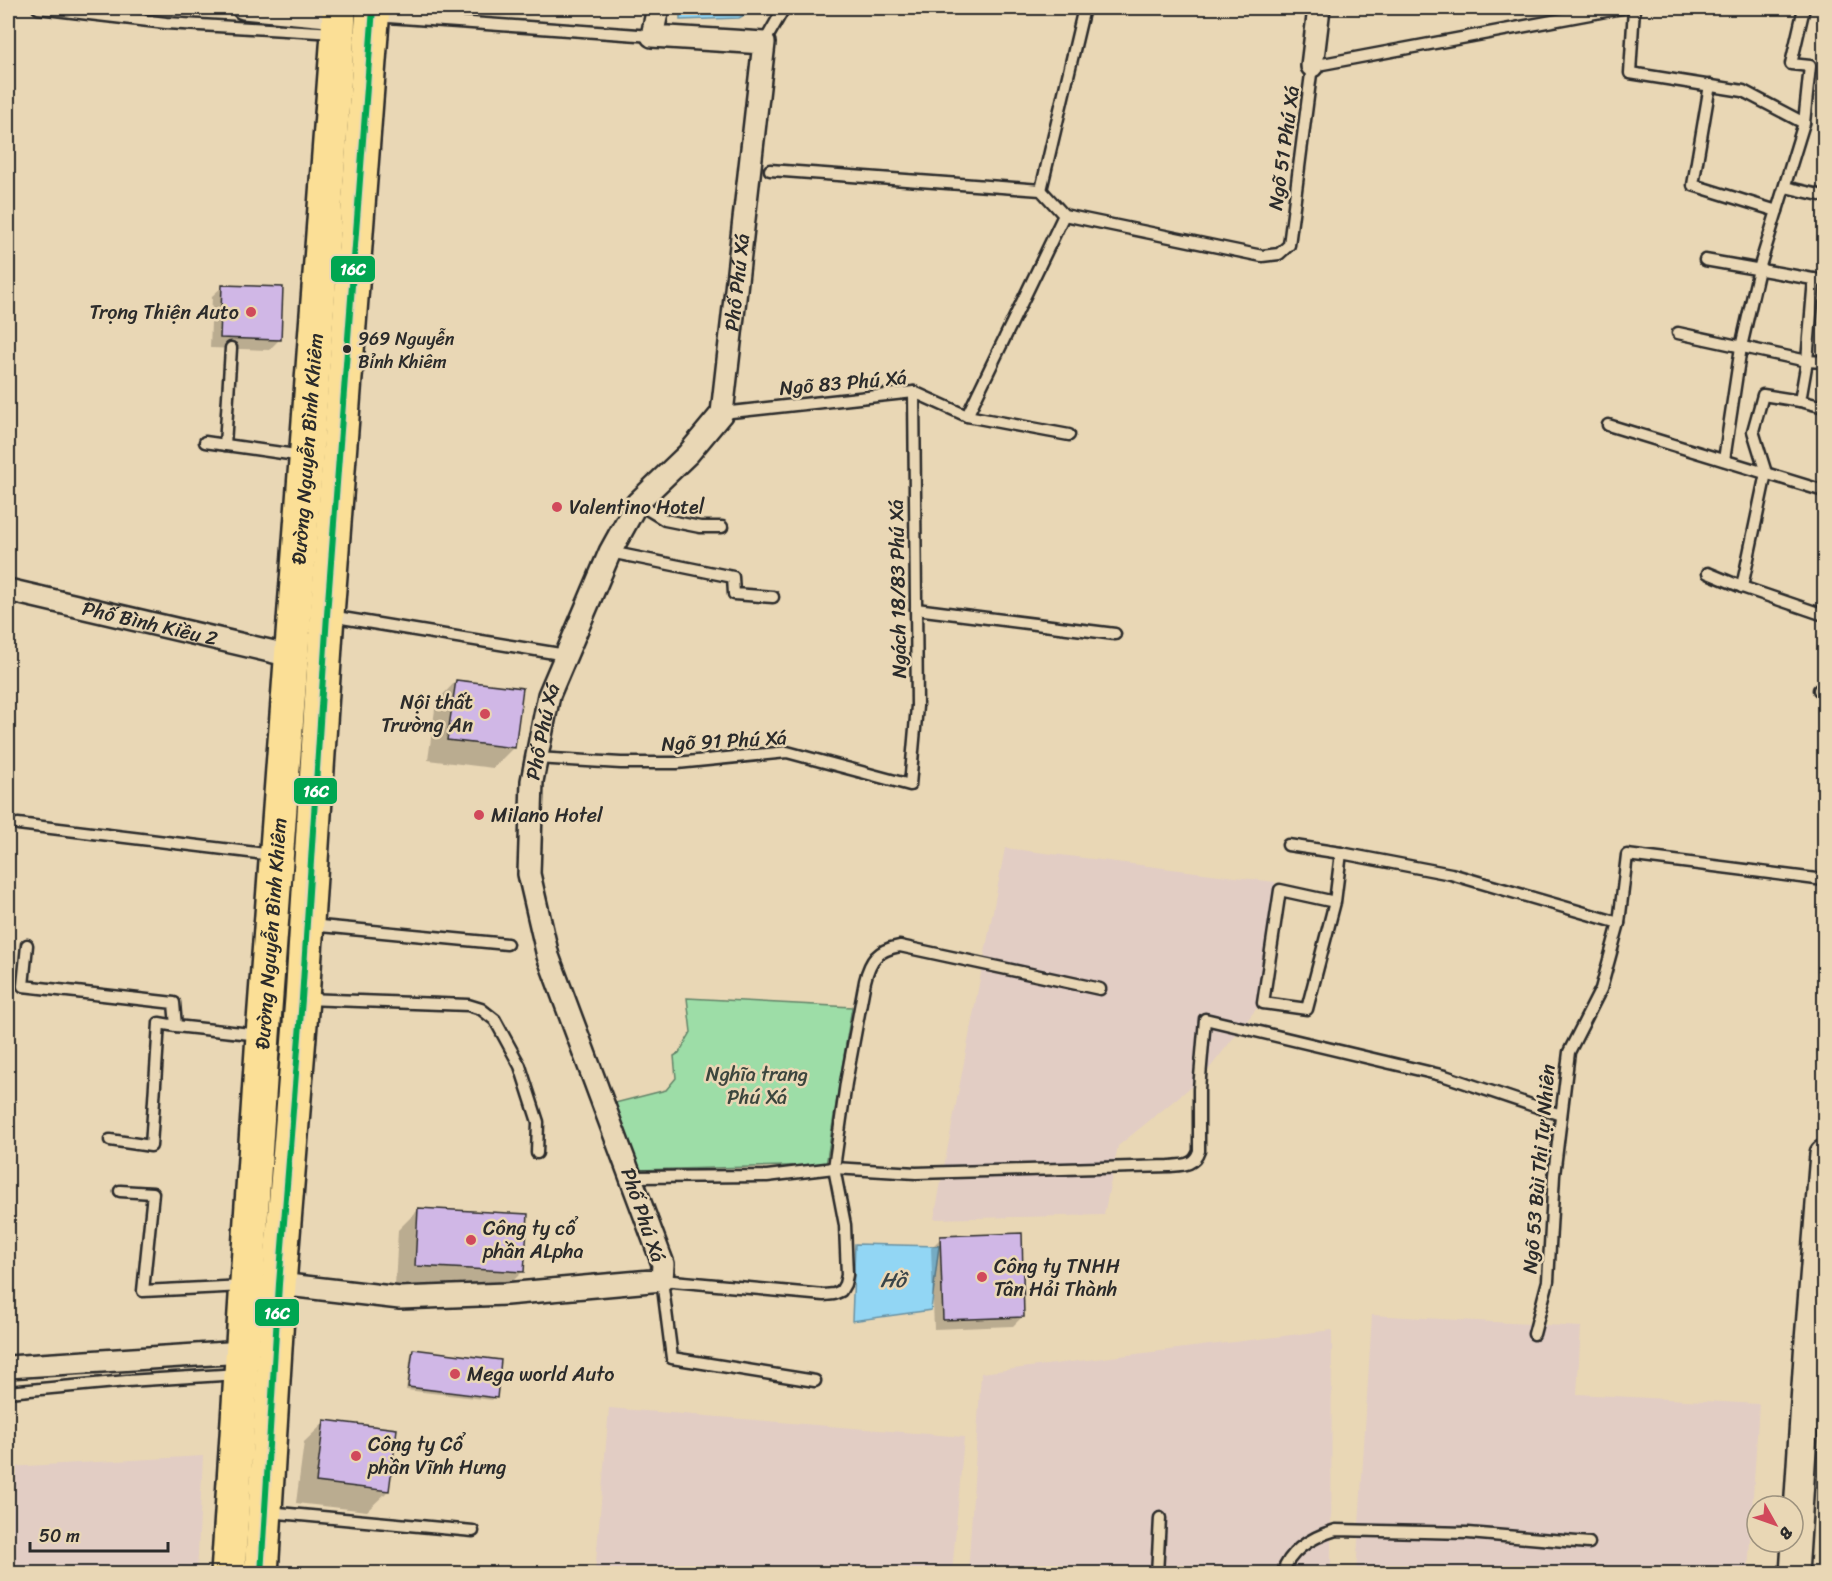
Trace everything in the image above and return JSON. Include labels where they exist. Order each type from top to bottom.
[{"type":"highway","points":[[261,1574],[265,1512],[263,1285],[302,999],[327,615],[372,12]]},
{"type":"highway","name":"Đường Nguyễn Bình Khiêm","points":[[228,1574],[243,1363],[263,1285],[263,1035],[338,19]]},
{"type":"street","points":[[243,8],[338,19]]},
{"type":"street","points":[[658,8],[652,36],[764,43]]},
{"type":"street","points":[[1312,66],[1319,8]]},
{"type":"street","name":"Phố Phú Xá","points":[[263,1285],[400,1298],[506,1294],[662,1280],[663,1264],[548,956],[530,874],[532,781],[549,695],[610,552],[637,503],[688,454],[722,413],[764,43]]},
{"type":"street","name":"Phố Bình Kiều 2","points":[[8,590],[291,656]]},
{"type":"street","points":[[1794,1574],[1809,1340],[1819,1299],[1824,1154]]},
{"type":"street","points":[[8,1367],[243,1363]]},
{"type":"lane","points":[[38,8],[166,23],[338,19]]},
{"type":"lane","points":[[764,43],[784,8]]},
{"type":"lane","points":[[1041,190],[1084,8]]},
{"type":"lane","name":"Ngõ 51 Phú Xá","points":[[1064,215],[1262,256],[1279,254],[1289,245],[1312,66],[1622,8]]},
{"type":"lane","points":[[1634,8],[1630,73],[1743,91],[1804,123]]},
{"type":"lane","points":[[1725,460],[1741,347],[1759,269],[1804,123],[1810,66],[1791,64],[1804,8]]},
{"type":"lane","points":[[372,12],[652,36]]},
{"type":"lane","points":[[1710,86],[1693,185],[1777,211]]},
{"type":"lane","points":[[770,170],[1041,190],[1064,215],[967,416]]},
{"type":"lane","points":[[1785,187],[1824,196]]},
{"type":"lane","points":[[1705,260],[1819,280],[1800,401]]},
{"type":"lane","points":[[1678,333],[1807,361],[1824,362]]},
{"type":"lane","points":[[225,445],[231,348]]},
{"type":"lane","name":"Ngõ 83 Phú Xá","points":[[722,413],[914,392],[967,416],[1069,435]]},
{"type":"lane","name":"Ngách 18/83 Phú Xá","points":[[910,785],[917,706],[914,392]]},
{"type":"lane","points":[[1742,587],[1766,473],[1753,431],[1763,394],[1824,406]]},
{"type":"lane","points":[[1608,425],[1824,491]]},
{"type":"lane","points":[[205,442],[306,456]]},
{"type":"lane","points":[[637,503],[665,520],[700,527],[722,526]]},
{"type":"lane","points":[[610,552],[733,577],[734,594],[773,597]]},
{"type":"lane","points":[[1708,573],[1824,615]]},
{"type":"lane","points":[[916,609],[1115,634]]},
{"type":"lane","points":[[327,615],[566,654]]},
{"type":"lane","name":"Ngõ 91 Phú Xá","points":[[536,758],[621,763],[677,763],[787,752],[910,785]]},
{"type":"lane","points":[[18,824],[277,855]]},
{"type":"lane","points":[[1288,846],[1341,853],[1451,874],[1619,923]]},
{"type":"lane","points":[[1335,902],[1280,890],[1263,1003],[1307,1009],[1335,902],[1341,853]]},
{"type":"lane","name":"Ngõ 53 Bùi Thị Tự Nhiên","points":[[1534,1334],[1548,1281],[1554,1175],[1569,1052],[1601,989],[1619,923],[1627,855],[1824,880]]},
{"type":"lane","points":[[307,925],[507,944]]},
{"type":"lane","points":[[27,945],[23,986],[174,1003],[176,1026]]},
{"type":"lane","points":[[815,1381],[672,1358],[662,1280],[824,1295],[841,1291],[847,1275],[845,1225],[834,1168],[846,1083],[865,981],[868,968],[876,956],[887,948],[900,946],[1100,989]]},
{"type":"lane","points":[[302,999],[468,1005],[482,1009],[495,1020],[520,1066],[538,1122],[537,1153]]},
{"type":"lane","points":[[631,1177],[767,1176],[834,1168],[915,1173],[1190,1164],[1197,1158],[1199,1151],[1198,1089],[1205,1019],[1445,1076],[1561,1115]]},
{"type":"lane","points":[[110,1140],[151,1146],[159,1023],[263,1035]]},
{"type":"lane","points":[[120,1191],[153,1193],[143,1291],[263,1285]]},
{"type":"lane","points":[[8,1392],[127,1381],[243,1363]]},
{"type":"lane","points":[[265,1512],[473,1531]]},
{"type":"lane","points":[[1157,1574],[1161,1518]]},
{"type":"lane","points":[[1282,1574],[1284,1566],[1297,1550],[1315,1536],[1336,1530],[1468,1533],[1589,1543]]},
{"type":"shaded area","points":[[1005,848],[1275,882],[1260,1004],[1202,1078],[1118,1146],[1104,1215],[934,1219]]},
{"type":"shaded area","points":[[1372,1315],[1581,1327],[1577,1394],[1759,1404],[1753,1494],[1745,1494],[1745,1554],[1749,1554],[1748,1573],[1356,1574]]},
{"type":"shaded area","points":[[1332,1330],[1331,1573],[968,1574],[981,1373]]},
{"type":"shaded area","points":[[609,1408],[964,1437],[952,1573],[595,1573]]},
{"type":"shaded area","points":[[203,1456],[197,1573],[8,1573],[8,1467]]},
{"type":"green space","name":"Nghĩa trang Phú Xá","points":[[687,998],[852,1007],[826,1165],[636,1170],[615,1103],[666,1090],[676,1078],[674,1056],[679,1053],[691,1032]]},
{"type":"water","points":[[680,8],[757,8],[739,18],[680,20]]},
{"type":"water","name":"Hồ","points":[[855,1244],[939,1246],[931,1310],[852,1321]]},
{"type":"building","name":"Trọng Thiện Auto","points":[[222,285],[283,287],[281,340],[220,338]]},
{"type":"building","name":"Nội thất Trường An","points":[[456,680],[523,688],[515,748],[447,740]]},
{"type":"building","name":"Công ty cổ phần ALpha","points":[[418,1208],[528,1214],[524,1272],[415,1266]]},
{"type":"building","name":"Công ty TNHH Tân Hải Thành","points":[[1022,1233],[1024,1317],[943,1320],[940,1236]]},
{"type":"building","name":"Mega world Auto","points":[[413,1349],[501,1360],[497,1398],[408,1387]]},
{"type":"building","name":"Công ty Cổ phần Vĩnh Hưng","points":[[324,1420],[397,1429],[389,1491],[316,1482]]},
{"type":"transit line","name":"16C","points":[[261,1574],[279,1284],[302,999],[327,615],[373,8]]},
{"type":"place","name":"Trọng Thiện Auto","points":[[251,312]]},
{"type":"place","name":"969 Nguyễn Bỉnh Khiêm","points":[[347,349]]},
{"type":"place","name":"Valentino Hotel","points":[[557,507]]},
{"type":"place","name":"Nội thất Trường An","points":[[485,714]]},
{"type":"place","name":"Milano Hotel","points":[[479,815]]},
{"type":"place","name":"Công ty cổ phần ALpha","points":[[471,1240]]},
{"type":"place","name":"Công ty TNHH Tân Hải Thành","points":[[982,1277]]},
{"type":"place","name":"Mega world Auto","points":[[455,1374]]},
{"type":"place","name":"Công ty Cổ phần Vĩnh Hưng","points":[[356,1456]]}]
